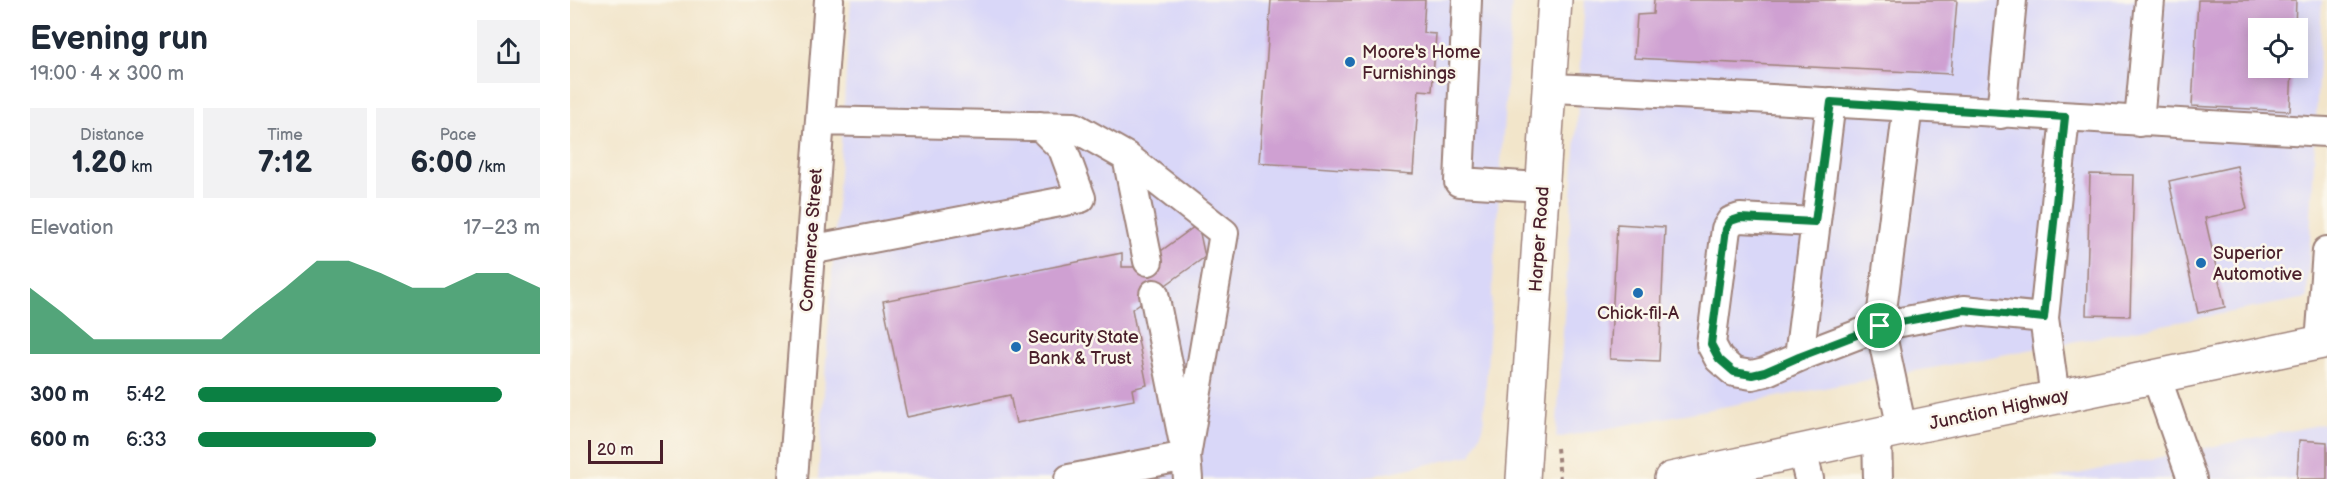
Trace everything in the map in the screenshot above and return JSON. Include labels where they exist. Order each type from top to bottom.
[{"type":"main road","name":"Harper Road","points":[[1523,479],[1551,88],[1555,0]]},
{"type":"main road","name":"Junction Highway","points":[[1671,479],[1805,465],[1889,431],[2324,342]]},
{"type":"street","name":"Commerce Street","points":[[793,479],[830,0]]},
{"type":"street","points":[[1467,0],[1459,182],[1543,187]]},
{"type":"street","points":[[2001,114],[2012,0]]},
{"type":"street","points":[[2139,122],[2150,0]]},
{"type":"street","points":[[1551,88],[1908,106],[2001,114],[2327,132]]},
{"type":"street","points":[[1799,357],[1831,102]]},
{"type":"street","points":[[1878,479],[1889,431],[1880,326],[1908,106]]},
{"type":"street","points":[[2055,397],[2044,318],[2065,117]]},
{"type":"street","points":[[820,121],[1074,127],[1127,157],[1224,233],[1187,468]]},
{"type":"street","points":[[810,250],[1080,198],[1063,149],[1040,126]]},
{"type":"street","points":[[1127,157],[1148,261]]},
{"type":"street","points":[[1815,222],[1740,218],[1731,221],[1726,229],[1711,344],[1719,359],[1734,372],[1752,375],[1765,372],[1880,326],[1964,310],[2044,318]]},
{"type":"street","points":[[2324,342],[2327,252]]},
{"type":"street","points":[[1154,294],[1187,468]]},
{"type":"street","points":[[2156,376],[2192,479]]},
{"type":"street","points":[[1069,479],[1187,468]]},
{"type":"path","points":[[1557,448],[1560,479]]},
{"type":"shaded area","points":[[851,0],[1512,0],[1483,428],[1471,455],[1358,479],[818,479]]},
{"type":"shaded area","points":[[1585,0],[2322,0],[2307,298],[1556,438]]},
{"type":"shaded area","points":[[2327,423],[2327,479],[2053,479],[2294,430]]},
{"type":"building","name":"Moore's Home Furnishings","points":[[1271,0],[1425,0],[1423,33],[1436,34],[1432,91],[1419,90],[1413,174],[1259,163]]},
{"type":"building","points":[[1654,0],[1957,0],[1951,74],[1634,58],[1637,15],[1653,14]]},
{"type":"building","points":[[2198,0],[2296,0],[2295,18],[2248,18],[2248,78],[2292,78],[2290,111],[2192,106]]},
{"type":"building","name":"Superior Automotive","points":[[2237,166],[2247,209],[2205,218],[2225,307],[2198,313],[2169,181]]},
{"type":"building","points":[[2090,174],[2134,175],[2130,316],[2086,315]]},
{"type":"building","name":"Security State Bank & Trust","points":[[1198,224],[1205,257],[1132,309],[1147,385],[1132,389],[1134,400],[1016,423],[1010,395],[907,417],[883,301],[1122,253],[1122,267],[1139,267]]},
{"type":"building","name":"Chick-fil-A","points":[[1617,224],[1665,227],[1659,361],[1610,359]]},
{"type":"building","points":[[2299,440],[2327,442],[2327,479],[2297,479]]},
{"type":"place","name":"Moore's Home Furnishings","points":[[1350,62]]},
{"type":"place","name":"Superior Automotive","points":[[2201,263]]},
{"type":"place","name":"Chick-fil-A","points":[[1638,293]]},
{"type":"place","name":"Security State Bank & Trust","points":[[1016,347]]},
{"type":"route","points":[[1831,102],[2065,117],[2044,318],[1964,310],[1880,326],[1765,372],[1752,375],[1734,372],[1719,359],[1711,344],[1726,229],[1731,221],[1740,218],[1815,222],[1831,102]]}]
